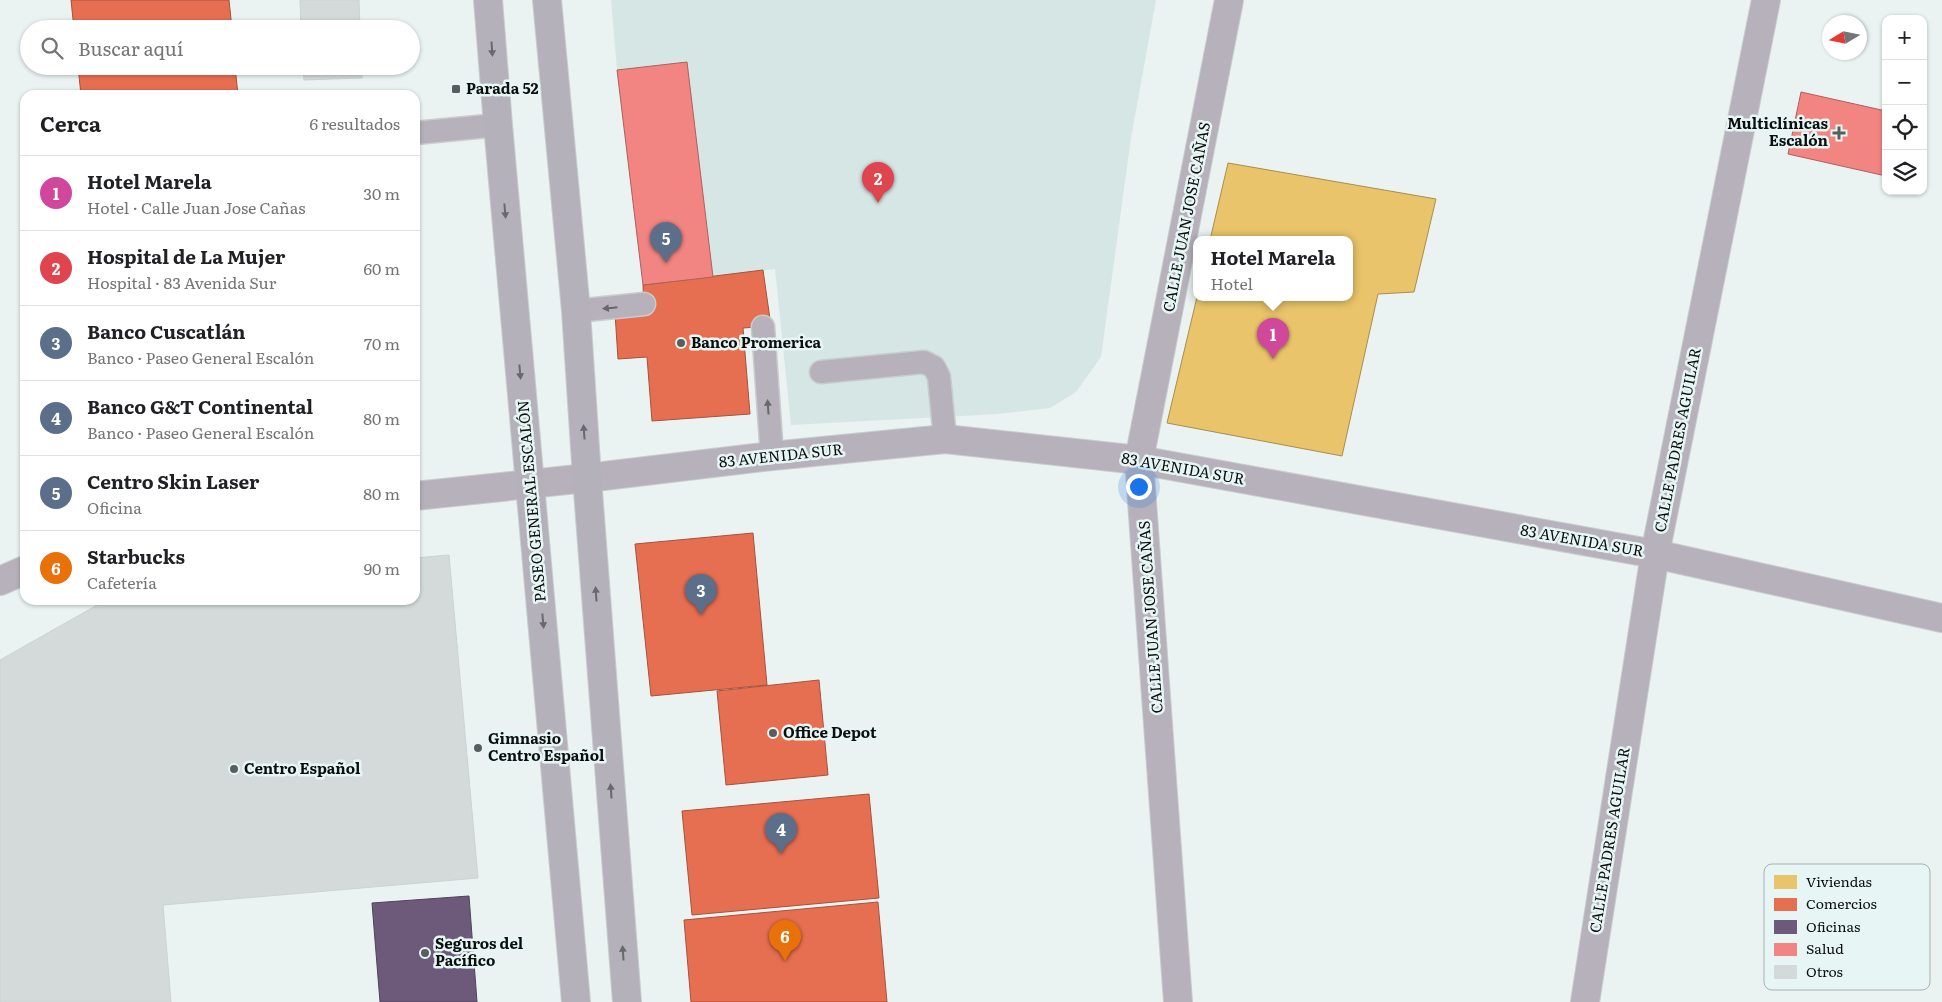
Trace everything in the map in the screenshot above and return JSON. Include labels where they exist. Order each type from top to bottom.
[{"type":"main road","name":"PASEO GENERAL ESCALÓN","points":[[488,0],[576,1002]]},
{"type":"main road","points":[[547,0],[576,311],[627,1002]]},
{"type":"street","name":"CALLE JUAN JOSE CAÑAS","points":[[1178,1002],[1140,460],[1229,0]]},
{"type":"street","name":"CALLE PADRES AGUILAR","points":[[1585,1002],[1655,554],[1766,0]]},
{"type":"street","name":"83 AVENIDA SUR","points":[[420,495],[772,456],[945,439],[1140,460],[1655,554],[1942,618]]},
{"type":"street","points":[[0,582],[20,572]]},
{"type":"lane","points":[[420,132],[498,124]]},
{"type":"lane","points":[[576,311],[644,304]]},
{"type":"lane","points":[[763,327],[772,456]]},
{"type":"lane","points":[[821,372],[924,362],[934,367],[939,377],[945,439]]},
{"type":"shaded area","points":[[611,0],[1156,0],[1131,138],[1101,357],[1076,392],[1050,408],[998,414],[791,425],[775,269],[643,285],[617,70]]},
{"type":"building: Viviendas","points":[[1228,163],[1436,199],[1414,292],[1378,294],[1342,456],[1167,423],[1196,301],[1353,301],[1353,236],[1211,236]]},
{"type":"building: Comercios","points":[[71,0],[229,0],[231,20],[73,20]]},
{"type":"building: Comercios","points":[[79,75],[236,75],[237,90],[80,90]]},
{"type":"building: Comercios","name":"Banco Promerica","points":[[763,270],[771,326],[743,328],[750,414],[652,421],[647,357],[618,359],[615,313],[644,311],[643,285]]},
{"type":"building: Comercios","points":[[753,533],[767,685],[651,696],[635,544]]},
{"type":"building: Comercios","name":"Office Depot","points":[[819,680],[828,775],[726,785],[717,691]]},
{"type":"building: Comercios","points":[[869,794],[879,898],[692,915],[682,811]]},
{"type":"building: Comercios","points":[[878,902],[887,1002],[691,1002],[684,920]]},
{"type":"building: Oficinas","name":"Seguros del Pacífico","points":[[469,896],[477,1002],[380,1002],[372,903]]},
{"type":"building: Salud","points":[[687,62],[713,277],[643,285],[617,70]]},
{"type":"building: Salud","name":"Multiclínicas Escalón","points":[[1801,92],[1882,110],[1882,175],[1788,154]]},
{"type":"building: Otros","points":[[300,0],[359,0],[360,20],[301,20]]},
{"type":"building: Otros","points":[[304,75],[362,75],[362,78],[304,80]]},
{"type":"building: Otros","name":"Centro Español","points":[[449,555],[478,878],[163,905],[171,1002],[0,1002],[0,660],[97,605],[420,605],[420,558]]},
{"type":"place","name":"Parada 52","points":[[456,89]]},
{"type":"place","name":"Multiclínicas Escalón","points":[[1839,133]]},
{"type":"place","name":"Hospital de La Mujer","points":[[878,203]]},
{"type":"place","name":"Centro Skin Laser","points":[[666,263]]},
{"type":"place","name":"Banco Promerica","points":[[681,343]]},
{"type":"place","name":"Hotel Marela","points":[[1273,359]]},
{"type":"place","name":"Banco Cuscatlán","points":[[701,615]]},
{"type":"place","name":"Office Depot","points":[[773,733]]},
{"type":"place","name":"Gimnasio Centro Español","points":[[478,748]]},
{"type":"place","name":"Centro Español","points":[[234,769]]},
{"type":"place","name":"Banco G&T Continental","points":[[781,854]]},
{"type":"place","name":"Seguros del Pacífico","points":[[425,953]]},
{"type":"place","name":"Starbucks","points":[[785,961]]}]
